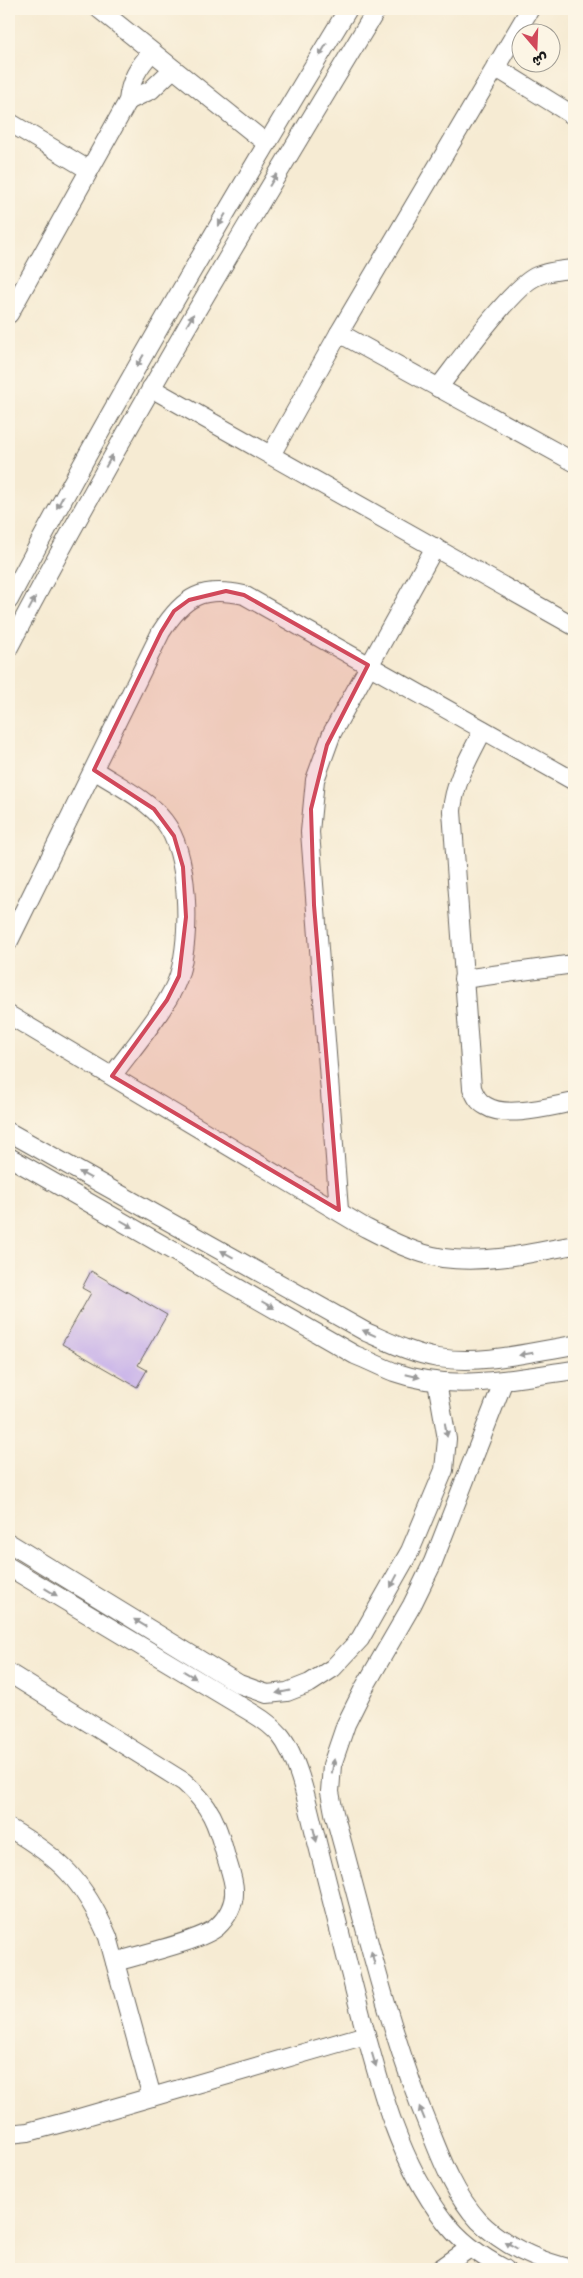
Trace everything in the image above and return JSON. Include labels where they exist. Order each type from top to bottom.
[{"type":"street","points":[[99,9],[266,143]]},
{"type":"street","points":[[9,600],[66,492],[200,257],[266,143],[348,9]]},
{"type":"street","points":[[9,647],[75,521],[220,268],[377,9]]},
{"type":"street","points":[[271,455],[339,332],[530,9]]},
{"type":"street","points":[[9,314],[128,102],[135,74],[152,52]]},
{"type":"street","points":[[495,67],[574,116]]},
{"type":"street","points":[[128,102],[151,90],[173,68]]},
{"type":"street","points":[[9,122],[89,170]]},
{"type":"street","points":[[200,257],[220,268]]},
{"type":"street","points":[[438,388],[517,290],[535,276],[558,270],[574,269]]},
{"type":"street","points":[[339,332],[574,462]]},
{"type":"street","points":[[151,388],[574,626]]},
{"type":"street","points":[[339,1210],[314,904],[311,810],[315,780],[327,745],[368,665],[435,547]]},
{"type":"street","points":[[9,941],[166,625],[174,611],[189,600],[207,593],[226,591],[244,595],[574,781]]},
{"type":"street","points":[[483,730],[461,774],[453,799],[452,827],[469,1073],[472,1088],[477,1098],[486,1106],[497,1111],[525,1110],[574,1102]]},
{"type":"street","points":[[94,770],[154,810],[174,836],[183,867],[186,917],[179,976],[167,1000],[112,1076]]},
{"type":"street","points":[[463,979],[574,964]]},
{"type":"street","points":[[9,1015],[339,1210],[364,1227],[400,1244],[442,1258],[478,1260],[574,1246]]},
{"type":"street","points":[[9,1132],[366,1332],[411,1351],[437,1358],[471,1361],[574,1346]]},
{"type":"street","points":[[9,1157],[355,1355],[395,1372],[437,1382],[471,1383],[574,1370]]},
{"type":"street","points":[[504,1380],[433,1562],[346,1724],[332,1765],[330,1792],[392,2028],[416,2098],[444,2167],[460,2196],[480,2221],[504,2242],[533,2257],[572,2269]]},
{"type":"street","points":[[9,1543],[239,1684],[267,1694],[287,1692],[310,1683],[333,1668],[360,1639],[410,1551],[444,1470],[447,1439],[437,1382]]},
{"type":"street","points":[[9,1566],[244,1708],[269,1724],[281,1736],[290,1752],[305,1798],[366,2035],[386,2102],[416,2178],[444,2221],[470,2248],[506,2269]]},
{"type":"street","points":[[360,1639],[386,1652]]},
{"type":"street","points":[[9,1673],[184,1782],[205,1803],[217,1824],[235,1890],[233,1904],[226,1918],[216,1928],[202,1935],[115,1962]]},
{"type":"street","points":[[244,1708],[255,1691]]},
{"type":"street","points":[[305,1798],[330,1792]]},
{"type":"street","points":[[9,1828],[52,1856],[80,1884],[98,1913],[108,1936],[152,2097]]},
{"type":"street","points":[[9,2134],[28,2132],[70,2121],[366,2035]]},
{"type":"street","points":[[440,2269],[470,2248]]},
{"type":"highlighted area","points":[[226,591],[244,595],[368,665],[327,745],[311,809],[314,905],[339,1210],[112,1076],[167,1000],[179,976],[186,917],[183,867],[174,836],[154,809],[94,770],[161,632],[174,611],[189,600]]},
{"type":"building","points":[[91,1271],[167,1315],[138,1365],[147,1370],[137,1387],[62,1344],[91,1293],[82,1288]]}]
